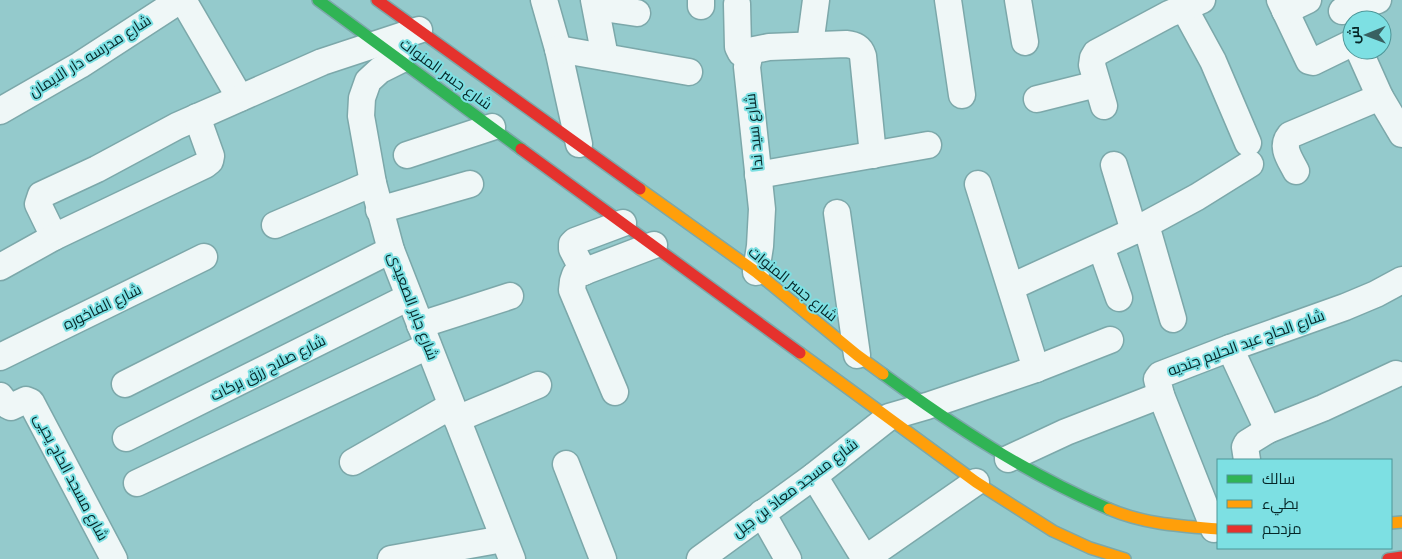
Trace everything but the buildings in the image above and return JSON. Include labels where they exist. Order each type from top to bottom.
[{"type":"street","points":[[181,0],[240,98]]},
{"type":"street","name":"شارع مدرسه دار الايمان","points":[[0,111],[80,65],[181,0]]},
{"type":"street","name":"شارع جسر المنوات","points":[[318,0],[976,482],[1053,531],[1090,548],[1125,559]]},
{"type":"street","points":[[544,0],[558,49],[579,144]]},
{"type":"street","points":[[810,45],[816,0]]},
{"type":"street","points":[[948,0],[962,95]]},
{"type":"street","points":[[1018,0],[1025,42]]},
{"type":"street","points":[[1355,10],[1378,0]]},
{"type":"street","name":"شارع جسر المنوات","points":[[391,3],[419,30],[756,272],[857,355],[927,406],[1008,460],[1074,494],[1124,516],[1164,525],[1216,529]]},
{"type":"street","points":[[605,57],[595,4],[637,13]]},
{"type":"street","points":[[737,4],[738,47],[742,53],[749,57],[754,50],[759,48],[846,44],[855,45],[861,50],[865,67],[873,155]]},
{"type":"street","points":[[1011,287],[1140,228],[1197,196],[1249,154],[1193,4],[1169,14],[1096,53],[1092,65],[1101,95],[1037,99]]},
{"type":"street","points":[[1291,4],[1309,61],[1313,62],[1342,48]]},
{"type":"street","points":[[54,237],[38,204],[41,195],[97,169],[177,126],[322,62],[377,42],[419,30]]},
{"type":"street","points":[[558,49],[689,72]]},
{"type":"street","name":"شارع سيد ندا","points":[[749,57],[748,67],[762,210],[762,230],[756,272]]},
{"type":"street","name":"شارع جابر الصعيدى","points":[[400,60],[380,70],[368,81],[362,98],[361,116],[373,183],[391,250],[508,549]]},
{"type":"street","points":[[1363,60],[1380,97],[1400,126]]},
{"type":"street","points":[[1296,171],[1285,149],[1285,140],[1290,135],[1380,97]]},
{"type":"street","points":[[0,267],[54,237],[149,193],[210,161],[209,148],[197,117]]},
{"type":"street","points":[[407,156],[492,127]]},
{"type":"street","points":[[758,175],[928,145]]},
{"type":"street","points":[[1114,165],[1140,228],[1173,319]]},
{"type":"street","points":[[275,225],[373,183]]},
{"type":"street","points":[[379,210],[470,184]]},
{"type":"street","points":[[978,184],[1036,369]]},
{"type":"street","points":[[837,213],[857,355]]},
{"type":"street","points":[[584,272],[572,249],[572,244],[575,241],[623,222]]},
{"type":"street","points":[[615,392],[572,290],[573,281],[575,275],[654,245]]},
{"type":"street","points":[[1101,247],[1119,298]]},
{"type":"street","points":[[125,384],[391,250]]},
{"type":"street","name":"شارع الفاخوره","points":[[0,357],[204,256]]},
{"type":"street","name":"شارع الحاج عبد الحليم جنديه","points":[[1216,529],[1161,395],[1157,379],[1160,375],[1230,348],[1345,307],[1376,294],[1402,280]]},
{"type":"street","name":"شارع صلاح رزق بركات","points":[[126,438],[409,296]]},
{"type":"street","points":[[138,483],[424,336],[510,296]]},
{"type":"street","points":[[888,417],[927,406],[1036,369],[1110,340]]},
{"type":"street","points":[[1230,348],[1268,430]]},
{"type":"street","points":[[1247,459],[1245,448],[1248,443],[1268,430],[1323,408],[1396,374]]},
{"type":"street","points":[[353,462],[454,413],[538,385]]},
{"type":"street","points":[[1008,460],[1066,432],[1161,395]]},
{"type":"street","name":"شارع مسجد الحاج يحيى","points":[[0,396],[6,405],[11,407],[26,400],[31,402],[114,559]]},
{"type":"street","name":"شارع مسجد معاذ بن جبل","points":[[700,559],[814,476],[888,417]]},
{"type":"street","points":[[566,464],[603,559]]},
{"type":"street","points":[[814,476],[865,559],[976,482]]},
{"type":"street","points":[[762,513],[788,559]]},
{"type":"street","points":[[391,559],[508,549]]},
{"type":"street","points":[[1388,559],[1402,557]]},
{"type":"traffic: fast","points":[[318,0],[521,149]]},
{"type":"traffic: fast","points":[[883,374],[964,430],[1020,465],[1109,509]]},
{"type":"traffic: slow","points":[[640,189],[756,272],[883,374]]},
{"type":"traffic: slow","points":[[800,353],[976,482],[1053,531],[1090,548],[1125,559]]},
{"type":"traffic: slow","points":[[1109,509],[1149,521],[1217,529]]},
{"type":"traffic: slow","points":[[1392,523],[1402,522]]},
{"type":"traffic: jam","points":[[377,0],[640,189]]},
{"type":"traffic: jam","points":[[521,149],[800,353]]},
{"type":"traffic: jam","points":[[1388,559],[1402,557]]}]
